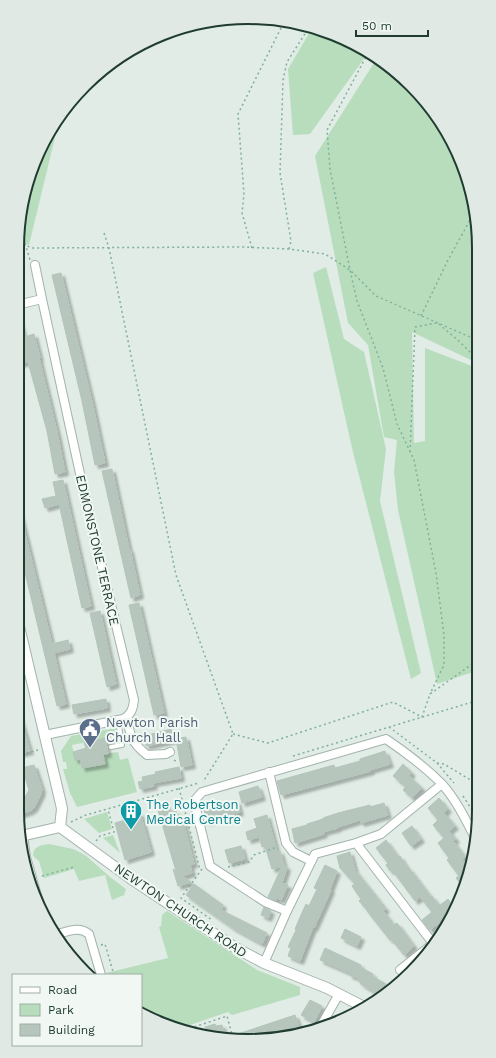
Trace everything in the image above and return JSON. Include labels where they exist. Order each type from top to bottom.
[{"type":"street","name":"EDMONSTONE TERRACE","points":[[35,265],[84,492],[134,700],[132,710],[127,717]]},
{"type":"street","points":[[24,303],[42,299]]},
{"type":"street","points":[[24,662],[45,735],[61,804],[60,827],[25,835]]},
{"type":"street","points":[[45,735],[127,717],[131,738],[140,750],[147,755],[166,754],[170,752]]},
{"type":"street","points":[[287,911],[265,902],[214,868],[194,801],[202,792],[386,739],[405,752],[442,784],[464,815],[471,830]]},
{"type":"street","points":[[269,772],[286,843],[293,852],[311,861]]},
{"type":"street","points":[[264,963],[287,911],[315,854],[356,843],[381,834],[442,784]]},
{"type":"street","name":"NEWTON CHURCH ROAD","points":[[60,827],[130,878],[234,948],[264,963],[339,994],[359,1004]]},
{"type":"street","points":[[356,843],[431,938]]},
{"type":"street","points":[[61,933],[77,929],[83,930],[89,934],[101,974]]},
{"type":"street","points":[[400,970],[418,956]]},
{"type":"street","points":[[324,1021],[339,994]]},
{"type":"lane","points":[[111,746],[122,745],[118,720]]},
{"type":"path","points":[[252,248],[242,213],[244,194],[238,114],[282,27]]},
{"type":"path","points":[[289,249],[291,241],[280,174],[283,80],[287,62],[306,32]]},
{"type":"path","points":[[366,58],[327,130],[330,169],[357,301],[383,368],[397,424],[414,460],[436,573],[444,635],[444,665],[430,694],[422,717]]},
{"type":"path","points":[[422,316],[448,260],[470,220]]},
{"type":"path","points":[[104,233],[109,248],[176,575],[233,734]]},
{"type":"path","points":[[24,240],[24,246],[28,258],[35,265]]},
{"type":"path","points":[[24,246],[33,248],[252,248],[289,249],[325,254],[350,270],[376,296],[472,337]]},
{"type":"path","points":[[410,452],[415,327],[437,323],[472,353]]},
{"type":"path","points":[[430,694],[472,664]]},
{"type":"path","points":[[233,734],[268,743],[392,702],[422,717]]},
{"type":"path","points":[[389,728],[472,702]]},
{"type":"path","points":[[202,792],[203,782],[233,734]]},
{"type":"path","points":[[24,754],[48,747]]},
{"type":"path","points":[[437,763],[444,764],[472,781]]},
{"type":"path","points":[[180,788],[200,870]]},
{"type":"path","points":[[89,848],[100,836],[114,832],[108,808]]},
{"type":"path","points":[[181,898],[200,870],[249,862],[254,855],[286,843]]},
{"type":"path","points":[[42,876],[74,867]]},
{"type":"path","points":[[105,944],[114,974]]},
{"type":"path","points":[[194,1027],[227,1016],[232,1034]]},
{"type":"green space","points":[[309,33],[334,41],[365,57],[310,134],[293,135],[288,69]]},
{"type":"green space","points":[[374,63],[396,80],[426,112],[442,136],[455,162],[468,204],[472,233],[472,361],[412,332],[414,443],[425,441],[425,348],[472,366],[472,672],[437,684],[398,510],[394,472],[397,440],[384,437],[368,345],[348,323],[315,156]]},
{"type":"green space","points":[[56,133],[29,245],[24,243],[28,204],[41,162]]},
{"type":"green space","points":[[326,267],[344,339],[364,352],[386,449],[380,501],[421,673],[411,679],[352,448],[313,273]]},
{"type":"green space","points":[[116,728],[118,736],[72,745],[75,759],[105,764],[103,754],[118,752],[120,760],[128,758],[137,792],[77,807],[70,793],[63,769],[67,769],[66,762],[63,762],[61,751],[71,736]]},
{"type":"green space","points":[[107,812],[112,829],[99,833],[84,819]]},
{"type":"green space","points":[[113,835],[120,853],[103,838]]},
{"type":"green space","points":[[49,844],[73,849],[85,855],[126,889],[124,895],[112,900],[105,875],[79,881],[74,869],[44,878],[39,861],[33,856],[33,853],[36,848]]},
{"type":"green space","points":[[167,911],[257,970],[300,987],[300,995],[232,1015],[228,1012],[188,1026],[162,1017],[142,1007],[142,974],[106,973],[168,958],[159,927],[161,926],[162,915]]},
{"type":"building","points":[[61,273],[105,463],[95,465],[82,401],[52,275]]},
{"type":"building","points":[[34,334],[65,472],[55,474],[47,431],[28,362],[24,363],[24,337]]},
{"type":"building","points":[[112,469],[140,595],[131,598],[102,471]]},
{"type":"building","points":[[63,480],[91,606],[82,608],[59,504],[45,508],[42,499],[56,496],[53,482]]},
{"type":"building","points":[[24,529],[52,644],[68,640],[70,649],[54,653],[66,704],[57,706],[24,568]]},
{"type":"building","points":[[139,603],[164,713],[154,715],[129,605]]},
{"type":"building","points":[[100,611],[116,684],[107,687],[90,613]]},
{"type":"building","points":[[106,699],[107,708],[74,714],[72,705]]},
{"type":"building","points":[[171,729],[173,740],[146,746],[144,736]]},
{"type":"building","points":[[24,731],[30,751],[24,752]]},
{"type":"building","points":[[186,737],[192,765],[181,767],[176,739]]},
{"type":"building","name":"Newton Parish Church Hall","points":[[105,738],[108,754],[103,754],[105,764],[82,768],[80,759],[75,760],[73,752],[86,748],[84,743]]},
{"type":"building","points":[[385,751],[390,764],[370,770],[371,771],[281,795],[277,781],[334,765],[335,768],[360,761],[360,759]]},
{"type":"building","points":[[403,764],[412,773],[409,776],[422,788],[412,798],[403,790],[406,787],[393,776]]},
{"type":"building","points":[[34,765],[42,789],[34,808],[24,813],[24,799],[29,790],[24,774],[24,768]]},
{"type":"building","points":[[179,767],[181,778],[153,783],[154,786],[140,789],[138,782],[143,781],[142,777],[156,774],[155,772]]},
{"type":"building","points":[[258,786],[262,797],[242,803],[239,792]]},
{"type":"building","points":[[439,798],[448,809],[444,813],[455,826],[449,831],[456,839],[453,841],[465,857],[462,859],[465,863],[460,883],[456,878],[459,876],[447,860],[449,858],[438,843],[444,838],[433,825],[438,820],[428,808]]},
{"type":"building","points":[[237,801],[240,812],[207,822],[204,810]]},
{"type":"building","points":[[384,803],[388,815],[361,823],[360,820],[295,843],[292,829],[338,813]]},
{"type":"building","points":[[170,807],[171,813],[176,811],[179,821],[183,820],[194,864],[190,865],[192,873],[182,876],[191,882],[178,886],[173,869],[176,871],[158,810]]},
{"type":"building","name":"The Robertson Medical Centre","points":[[140,813],[151,852],[125,860],[115,823],[129,819],[128,816]]},
{"type":"building","points":[[267,815],[277,852],[280,851],[284,865],[287,867],[282,883],[288,885],[281,900],[268,897],[282,866],[272,869],[265,846],[262,847],[259,837],[248,840],[246,832],[257,828],[254,819]]},
{"type":"building","points":[[412,826],[421,839],[411,846],[402,833]]},
{"type":"building","points":[[386,840],[398,857],[400,856],[408,869],[409,868],[439,906],[448,899],[451,904],[445,917],[430,930],[422,920],[432,912],[420,897],[415,901],[392,870],[390,871],[386,865],[388,863],[376,848]]},
{"type":"building","points":[[241,846],[245,859],[229,863],[225,850]]},
{"type":"building","points":[[350,852],[355,870],[386,909],[383,911],[394,925],[397,923],[414,946],[404,955],[359,901],[361,899],[352,886],[355,884],[340,868],[337,856]]},
{"type":"building","points":[[325,865],[337,871],[330,889],[331,890],[314,928],[313,927],[300,961],[288,956],[291,948],[288,947],[306,904],[309,906],[317,889],[314,888]]},
{"type":"building","points":[[194,884],[223,905],[221,910],[267,933],[262,944],[233,928],[186,895]]},
{"type":"building","points":[[264,907],[271,911],[268,918],[261,915]]},
{"type":"building","points":[[345,929],[361,937],[357,946],[341,938]]},
{"type":"building","points":[[325,948],[361,965],[360,967],[373,974],[372,976],[386,984],[384,988],[377,993],[361,984],[357,980],[358,978],[349,975],[350,973],[320,960]]},
{"type":"building","points":[[310,1000],[322,1006],[314,1022],[301,1015]]},
{"type":"building","points":[[295,1015],[299,1026],[283,1031],[263,1034],[238,1034]]},
{"type":"building","points":[[215,1024],[216,1026],[222,1025],[225,1033],[203,1030],[206,1029],[205,1027]]},
{"type":"place","name":"Newton Parish Church Hall","points":[[90,748]]},
{"type":"place","name":"The Robertson Medical Centre","points":[[131,830]]}]
